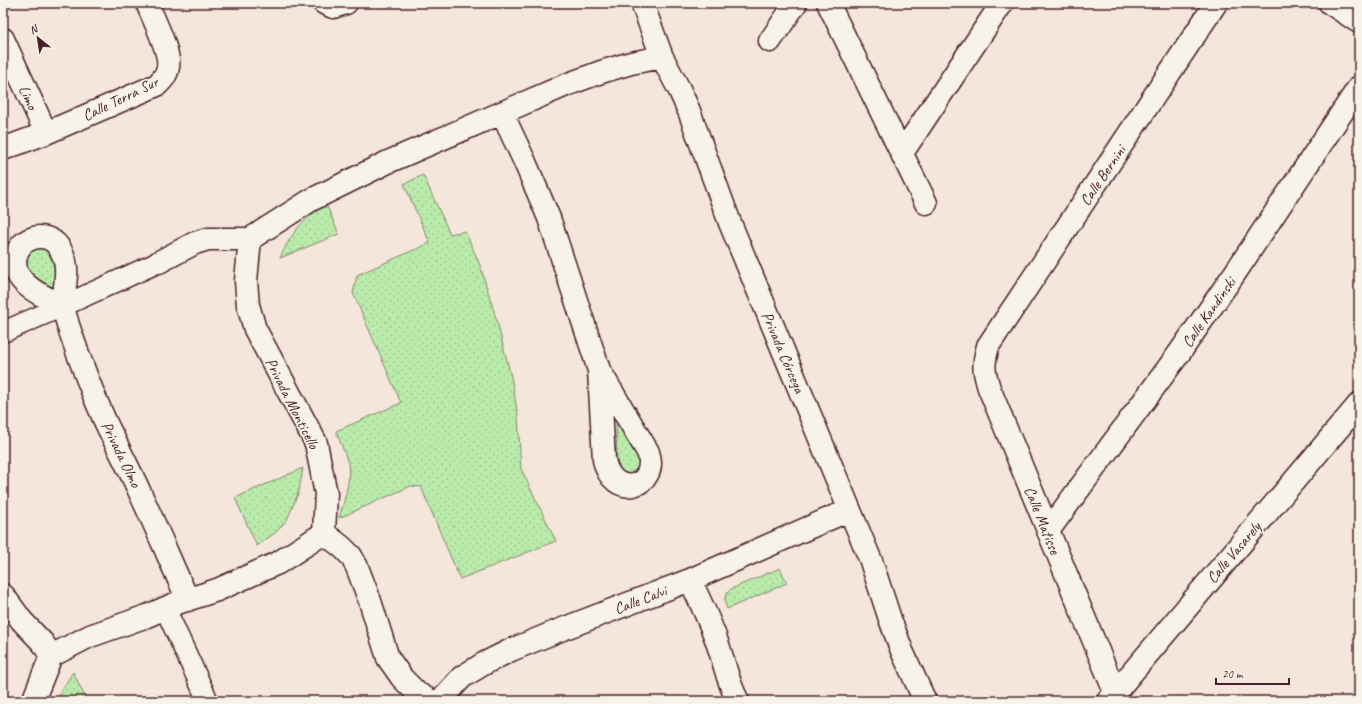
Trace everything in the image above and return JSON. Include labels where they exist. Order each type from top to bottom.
[{"type":"street","name":"Calle Terra Sur","points":[[3,149],[46,133],[157,85],[164,78],[168,68],[168,54],[147,3]]},
{"type":"street","name":"Privada Córcega","points":[[642,3],[662,57],[689,112],[730,223],[824,445],[849,510],[871,561],[902,651],[924,701]]},
{"type":"street","points":[[770,41],[796,3]]},
{"type":"street","points":[[828,3],[926,203]]},
{"type":"street","points":[[902,153],[1002,3]]},
{"type":"street","name":"Calle Bernini","points":[[988,346],[1216,3]]},
{"type":"street","points":[[1330,3],[1359,22]]},
{"type":"street","name":"Limo","points":[[3,39],[46,133]]},
{"type":"street","points":[[3,332],[208,239],[250,239],[329,190],[388,162],[566,85],[601,72],[662,57]]},
{"type":"street","name":"Calle Kandinski","points":[[1048,531],[1180,352],[1359,88]]},
{"type":"street","points":[[502,113],[524,160],[548,218],[599,370]]},
{"type":"street","name":"Privada Monticello","points":[[250,239],[246,281],[248,305],[255,329],[316,443],[326,494],[324,533]]},
{"type":"street","name":"Privada Olmo","points":[[63,306],[79,359],[105,421],[141,495],[188,600]]},
{"type":"street","name":"Calle Matisse","points":[[988,346],[984,362],[984,374],[1048,531],[1111,697]]},
{"type":"street","name":"Calle Vasarely","points":[[1111,697],[1359,404]]},
{"type":"street","name":"Calle Calvi","points":[[440,701],[462,677],[485,663],[560,630],[690,580],[849,510]]},
{"type":"street","points":[[33,701],[51,656],[90,636],[217,590],[278,563],[324,533],[351,556],[357,567],[388,658],[402,678],[417,693],[431,701]]},
{"type":"street","points":[[690,580],[707,615],[734,698]]},
{"type":"street","points":[[3,595],[51,656]]},
{"type":"street","points":[[165,608],[208,701]]},
{"type":"green space","points":[[423,175],[450,234],[465,231],[480,265],[498,325],[512,381],[518,416],[521,469],[556,541],[460,579],[421,487],[411,486],[339,518],[349,477],[349,470],[347,459],[336,431],[401,403],[353,293],[357,275],[430,243],[404,184]]},
{"type":"green space","points":[[326,204],[339,234],[280,258],[289,240],[298,227]]},
{"type":"green space","points":[[37,240],[60,262],[54,297],[33,285],[18,252]]},
{"type":"green space","points":[[616,416],[650,464],[628,477],[617,467]]},
{"type":"green space","points":[[303,468],[299,491],[287,520],[276,532],[257,546],[235,498]]},
{"type":"green space","points":[[780,568],[787,583],[727,609],[725,598],[731,589]]},
{"type":"green space","points":[[73,672],[87,701],[58,701],[61,691]]}]
